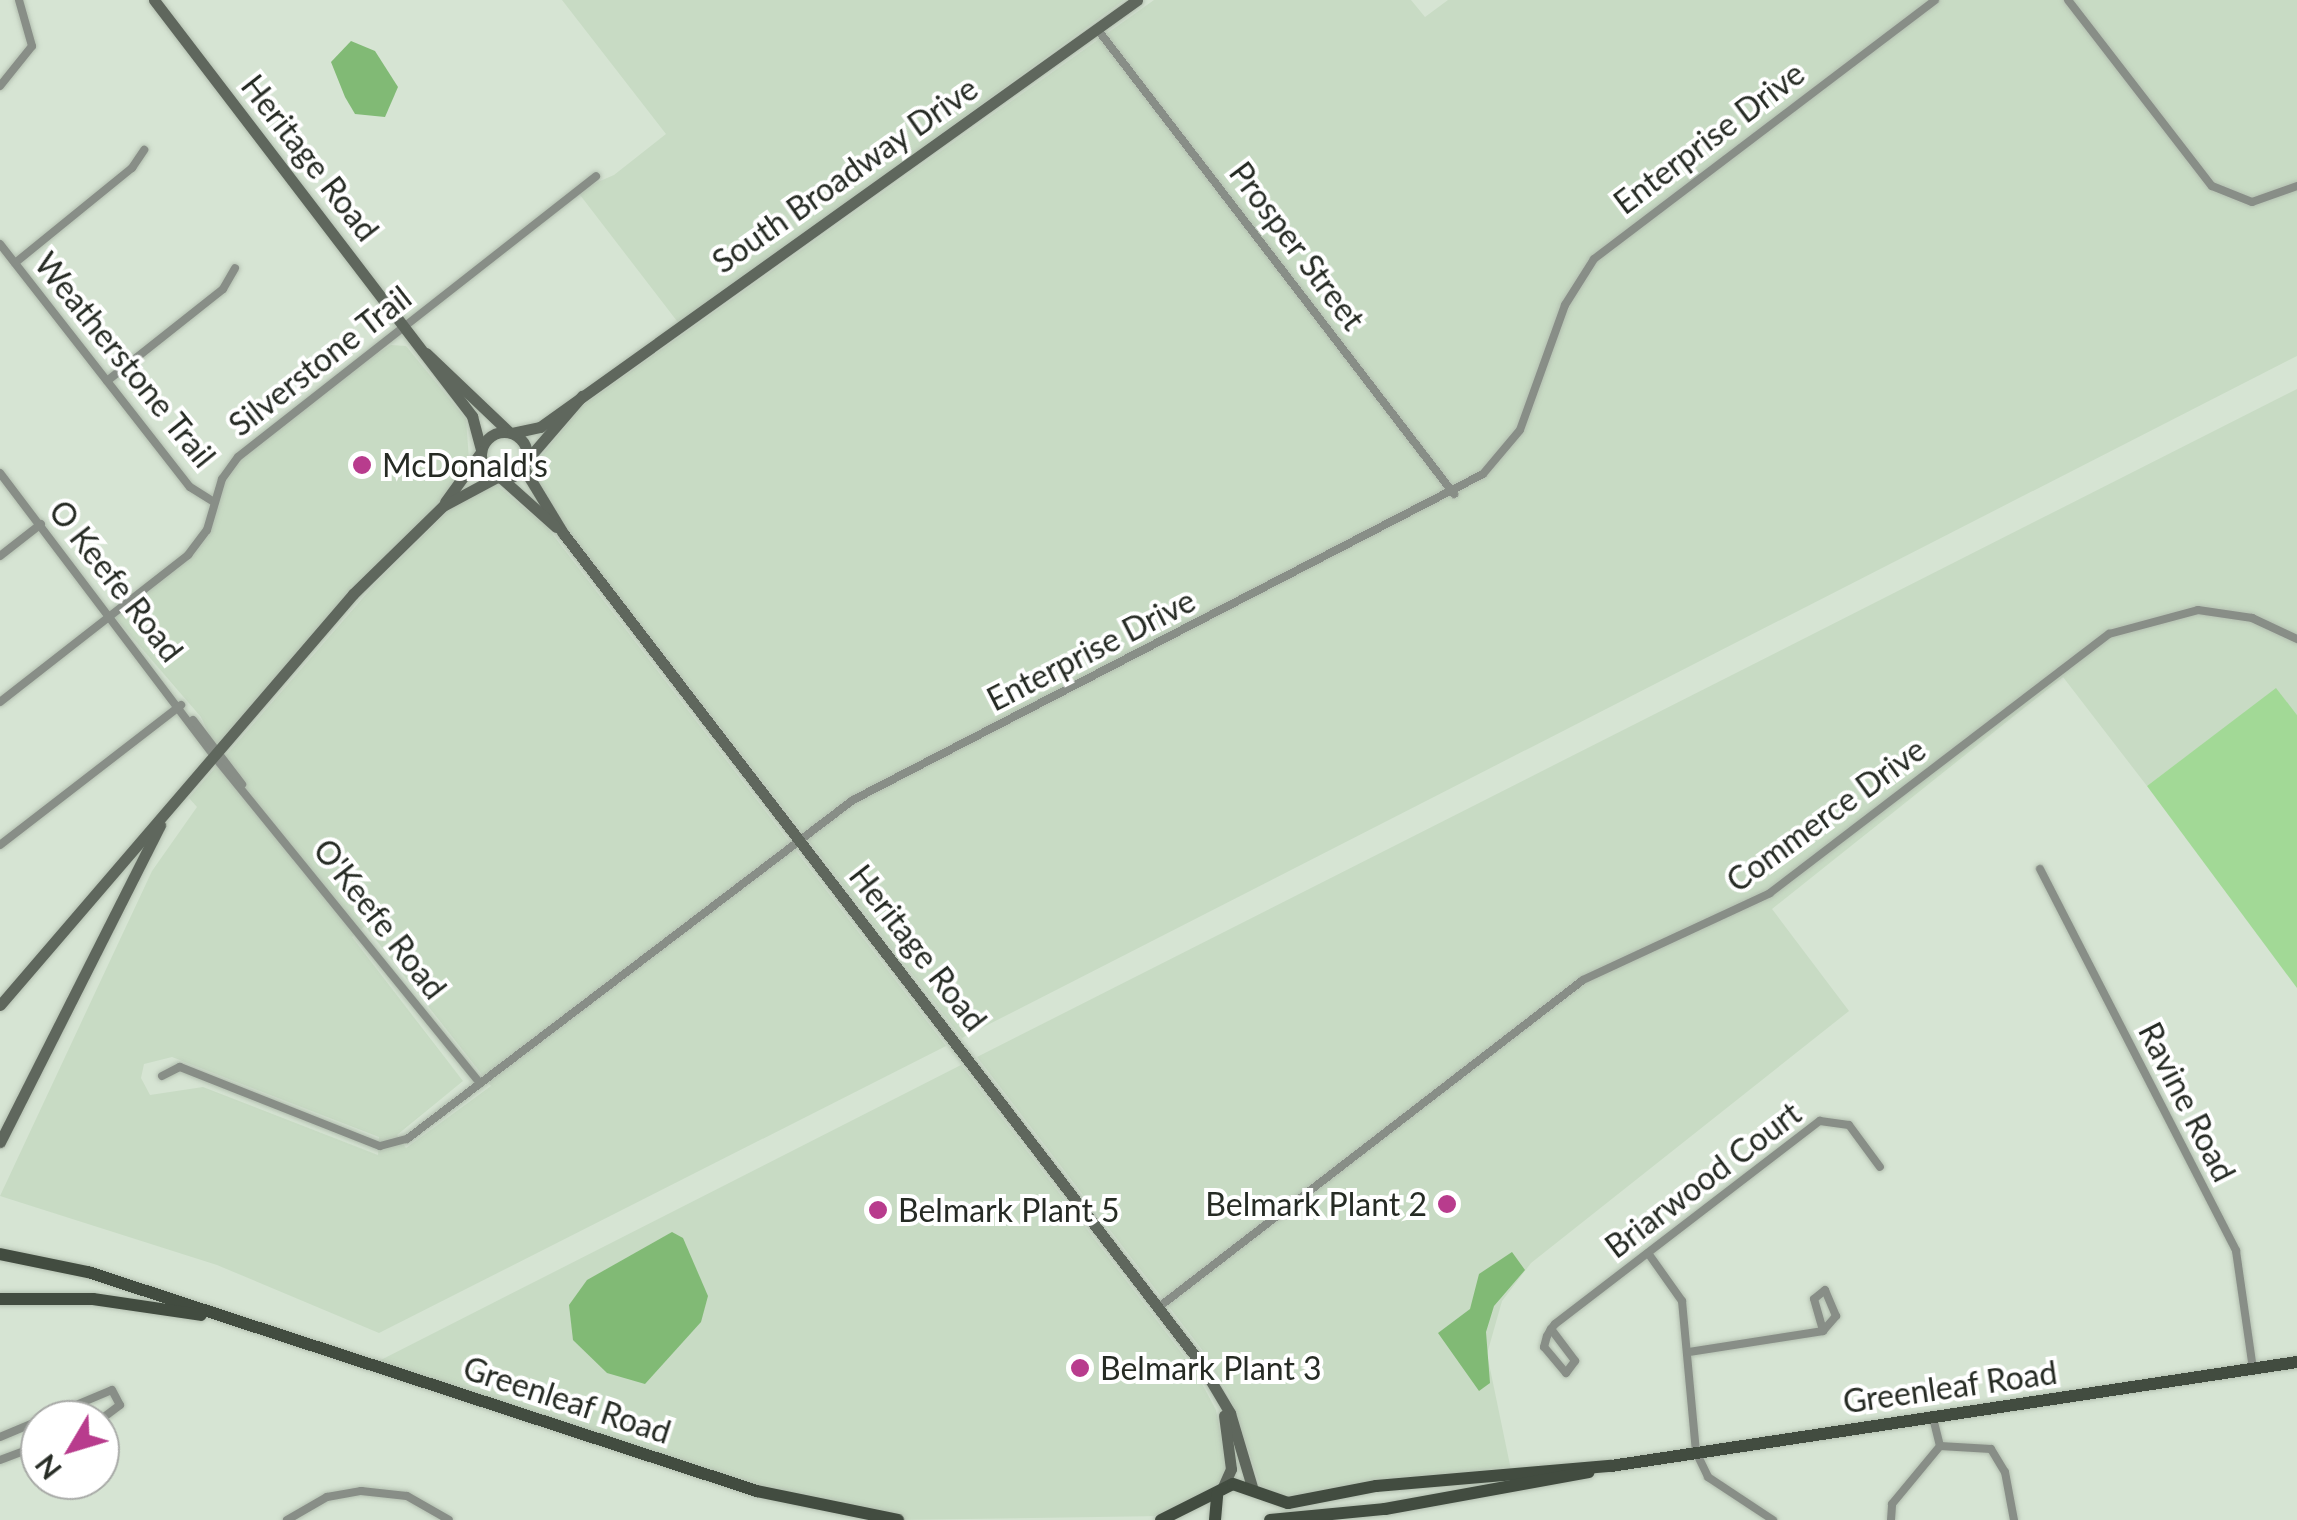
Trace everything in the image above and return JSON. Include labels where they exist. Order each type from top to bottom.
[{"type":"main road","name":"Heritage Road","points":[[154,0],[475,422],[481,450],[498,477],[563,532]]},
{"type":"main road","name":"South Broadway Drive","points":[[481,450],[492,434],[540,427],[1136,0]]},
{"type":"main road","name":"Heritage Road","points":[[422,351],[511,432],[563,532],[1159,1306],[1222,1401],[1256,1491]]},
{"type":"main road","name":"South Broadway Drive","points":[[525,464],[585,392]]},
{"type":"main road","points":[[0,1004],[341,606],[443,506],[481,450]]},
{"type":"main road","points":[[443,506],[525,464]]},
{"type":"main road","points":[[0,1142],[39,1076],[125,884],[173,804]]},
{"type":"main road","points":[[0,1254],[62,1264],[223,1318]]},
{"type":"main road","points":[[0,1299],[94,1299],[223,1318]]},
{"type":"main road","name":"Greenleaf Road","points":[[223,1318],[757,1491],[898,1520]]},
{"type":"main road","name":"Greenleaf Road","points":[[1266,1520],[1508,1491],[1611,1466],[1696,1452],[2297,1362]]},
{"type":"main road","name":"Heritage Road","points":[[1219,1492],[1231,1468],[1222,1401]]},
{"type":"main road","name":"Greenleaf Road","points":[[1219,1492],[1256,1491],[1288,1503],[1376,1486],[1611,1466]]},
{"type":"main road","points":[[1256,1491],[1266,1520]]},
{"type":"main road","points":[[1161,1520],[1219,1492]]},
{"type":"main road","points":[[1215,1520],[1219,1492]]},
{"type":"street","points":[[0,86],[32,46],[19,0]]},
{"type":"street","name":"Enterprise Drive","points":[[162,1076],[180,1067],[380,1146],[407,1139],[799,838],[880,786],[1454,494],[1484,474],[1520,430],[1565,305],[1594,258],[1935,0]]},
{"type":"street","points":[[2068,0],[2212,186],[2252,202],[2297,186]]},
{"type":"street","name":"Prosper Street","points":[[1098,30],[1454,494]]},
{"type":"street","points":[[14,263],[132,168],[144,150]]},
{"type":"street","name":"Silverstone Trail","points":[[0,702],[197,545],[238,456],[596,176]]},
{"type":"street","name":"Weatherstone Trail","points":[[0,244],[190,486],[214,502]]},
{"type":"street","points":[[108,382],[223,289],[236,268]]},
{"type":"street","name":"O Keefe Road","points":[[0,473],[193,720]]},
{"type":"street","points":[[0,556],[40,524]]},
{"type":"street","name":"Commerce Drive","points":[[1159,1306],[1583,980],[1770,893],[2109,634],[2198,610],[2252,618],[2297,639]]},
{"type":"street","points":[[0,845],[181,705]]},
{"type":"street","name":"O'Keefe Road","points":[[193,720],[480,1083]]},
{"type":"street","name":"Ravine Road","points":[[2040,870],[2236,1252],[2253,1369]]},
{"type":"street","name":"Briarwood Court","points":[[1551,1329],[1824,1120],[1849,1125],[1880,1167]]},
{"type":"street","points":[[1648,1253],[1682,1301],[1690,1352],[1696,1452],[1708,1477],[1773,1520]]},
{"type":"street","points":[[1690,1352],[1823,1331],[1836,1316],[1825,1290],[1814,1299],[1823,1331]]},
{"type":"street","points":[[1551,1329],[1575,1361],[1566,1373],[1545,1350],[1551,1329]]},
{"type":"street","points":[[80,1400],[112,1390],[118,1400]]},
{"type":"street","points":[[1933,1417],[1940,1446]]},
{"type":"street","points":[[1891,1520],[1892,1504],[1940,1446]]},
{"type":"street","points":[[1940,1446],[1990,1448],[2005,1472],[2014,1520]]},
{"type":"street","points":[[287,1520],[314,1503],[361,1490],[406,1496],[449,1520]]},
{"type":"shaded area","points":[[562,0],[1124,0],[680,325],[577,191],[614,175],[666,134]]},
{"type":"shaded area","points":[[1154,0],[1411,0],[1425,17],[1448,0],[2297,0],[2297,356],[962,1038],[537,491],[530,470],[582,406]]},
{"type":"shaded area","points":[[351,41],[375,51],[398,87],[385,117],[355,114],[345,97],[331,62]]},
{"type":"shaded area","points":[[391,345],[406,346],[466,419],[469,460],[443,506],[217,752],[201,717],[112,614],[197,545],[229,467],[342,374]]},
{"type":"shaded area","points":[[2297,389],[2297,715],[2276,689],[2147,786],[2063,677],[1772,909],[1849,1011],[1531,1263],[1502,1301],[1487,1354],[1511,1470],[1291,1498],[1262,1490],[1229,1395],[1203,1351],[977,1057]]},
{"type":"shaded area","points":[[493,482],[547,527],[946,1046],[379,1333],[217,1265],[0,1196],[152,871],[197,807],[189,798],[375,584],[471,488]],"holes":[[[365,926],[491,1086],[406,1148],[397,1135],[463,1081],[352,937]],[[172,1057],[379,1137],[378,1155],[203,1087],[150,1095],[141,1078],[144,1064]]]},
{"type":"shaded area","points":[[2276,688],[2297,715],[2297,988],[2147,786]]},
{"type":"shaded area","points":[[961,1065],[1194,1369],[1216,1410],[1227,1469],[1220,1484],[1162,1516],[898,1520],[823,1508],[371,1365]]},
{"type":"shaded area","points":[[672,1232],[683,1238],[708,1296],[701,1322],[645,1384],[607,1373],[573,1340],[569,1305],[587,1280]]},
{"type":"shaded area","points":[[1512,1252],[1525,1270],[1494,1306],[1486,1332],[1490,1383],[1479,1391],[1438,1333],[1470,1309],[1479,1274]]},
{"type":"place","name":"McDonald's","points":[[362,465]]},
{"type":"place","name":"Belmark Plant 2","points":[[1447,1204]]},
{"type":"place","name":"Belmark Plant 5","points":[[878,1210]]},
{"type":"place","name":"Belmark Plant 3","points":[[1080,1368]]}]
